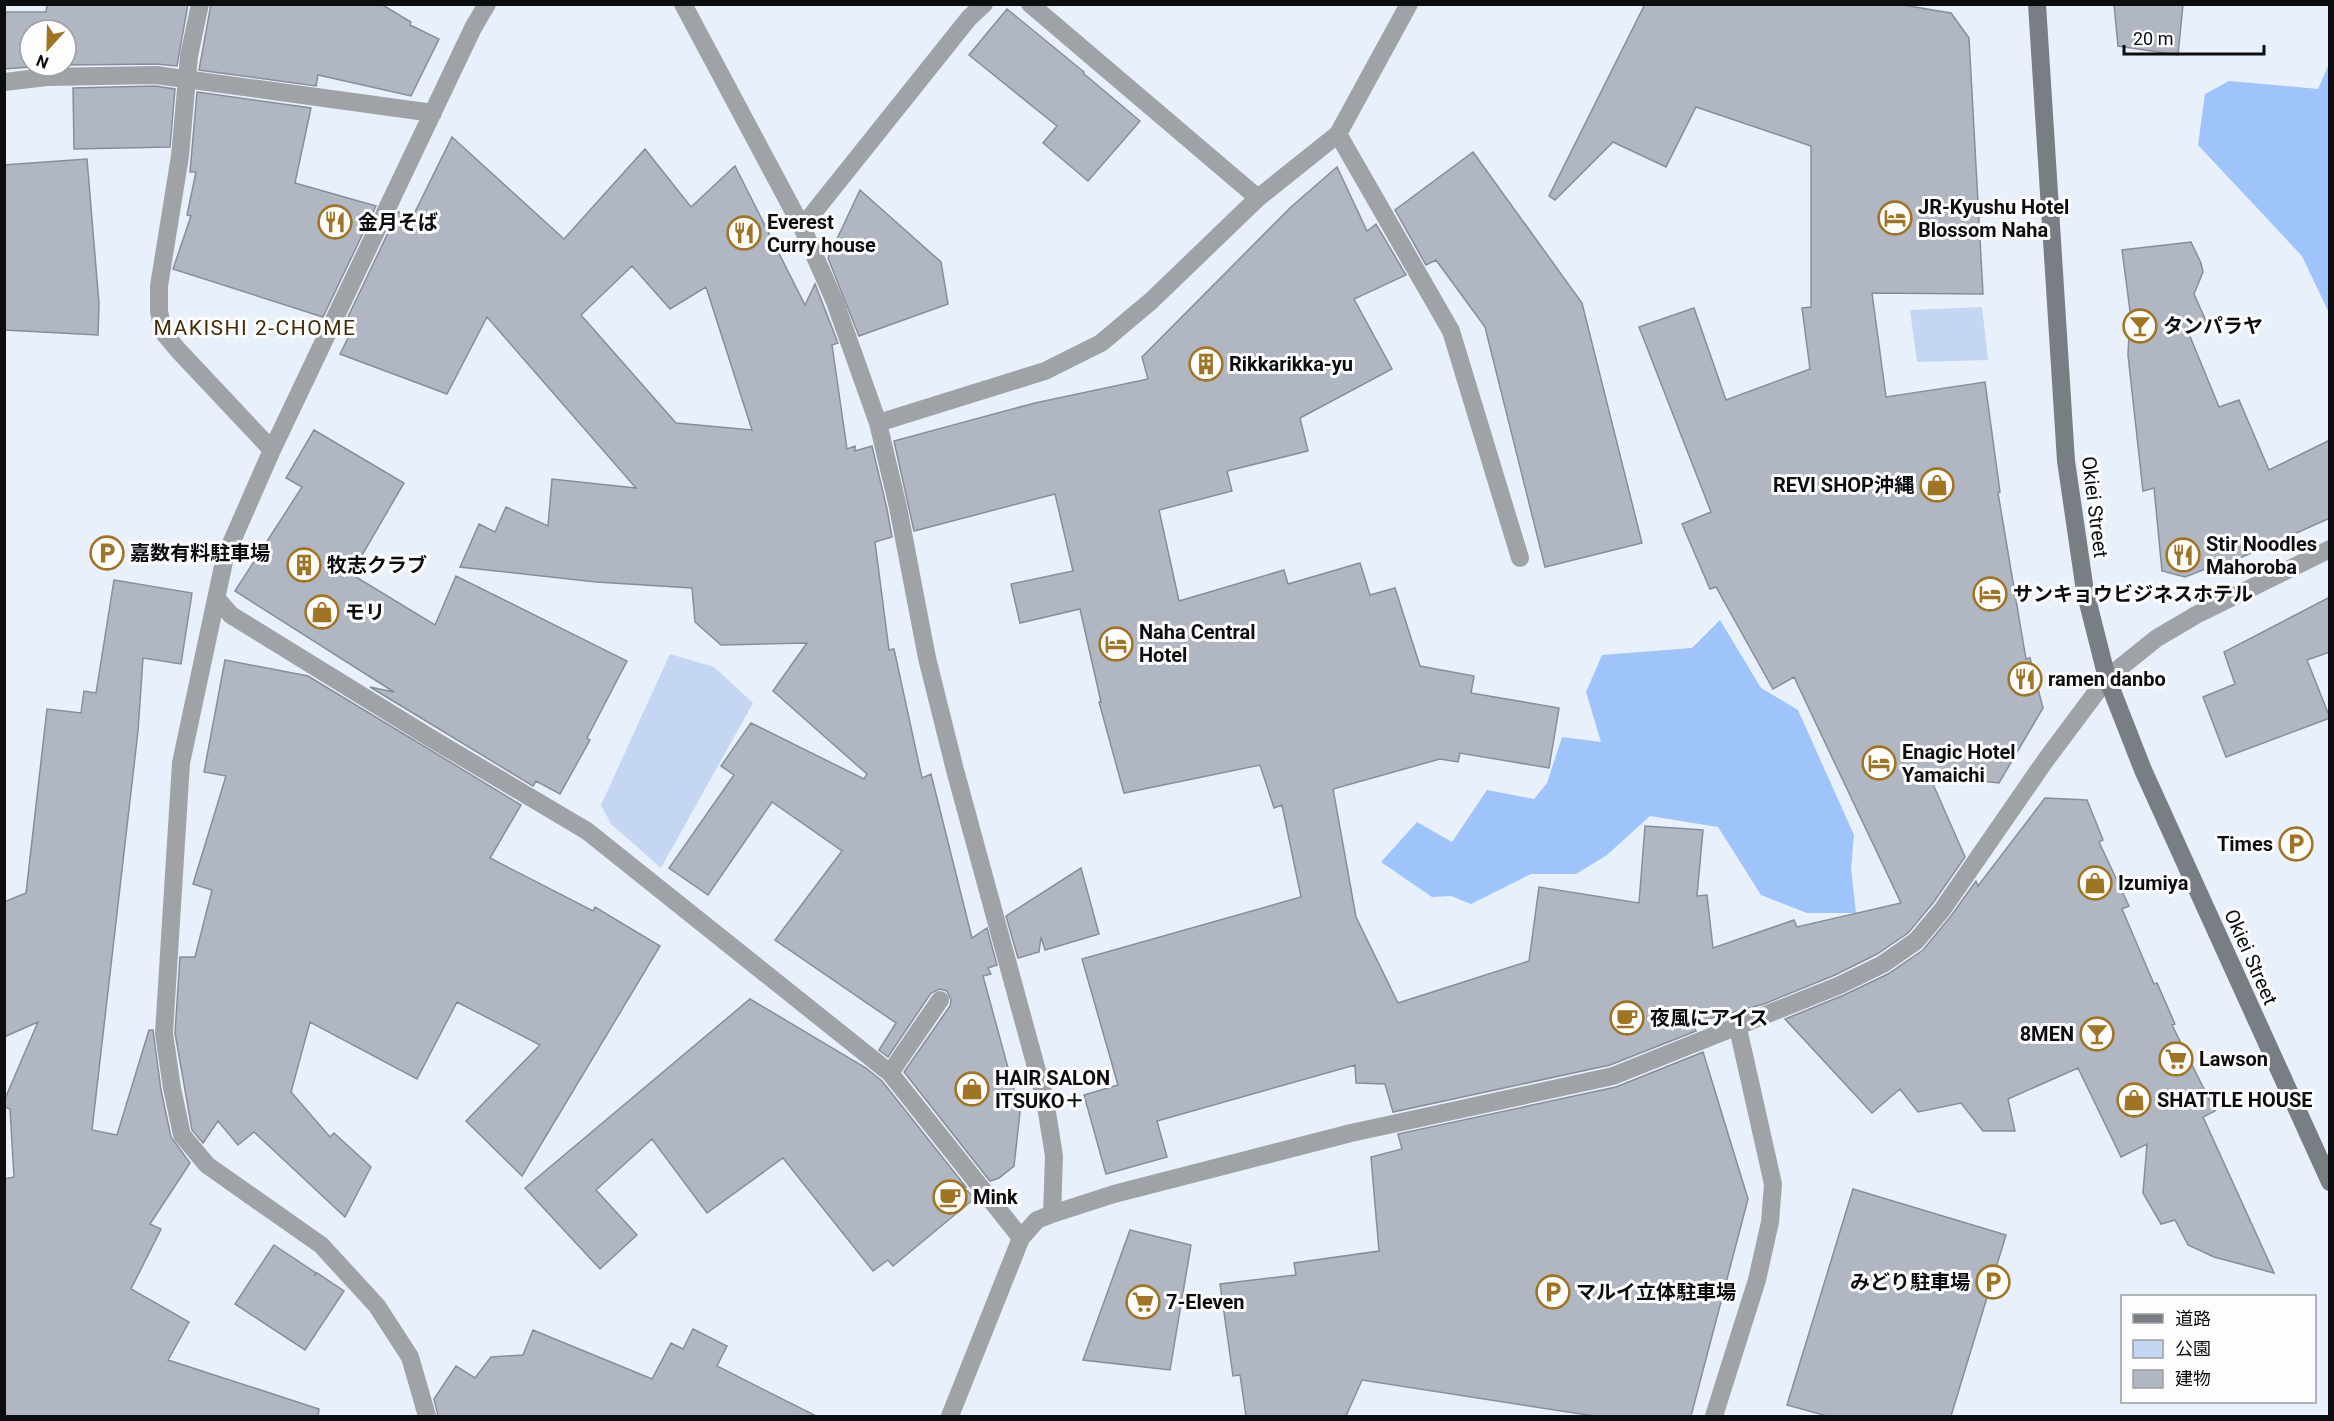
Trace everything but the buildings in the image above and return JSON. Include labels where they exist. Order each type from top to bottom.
[{"type":"street","points":[[200,4],[189,56],[176,186],[159,286],[159,311],[163,332],[215,391],[272,450]]},
{"type":"street","points":[[427,1416],[410,1357],[377,1306],[321,1245],[207,1165],[182,1135],[164,1033],[181,763],[225,557],[272,450],[472,28],[487,4]]},
{"type":"street","points":[[683,4],[802,227],[835,302],[878,423],[898,507],[927,658],[955,770],[1045,1100],[1054,1156],[1052,1214]]},
{"type":"street","points":[[802,227],[969,18],[984,4]]},
{"type":"street","points":[[1030,4],[1258,198]]},
{"type":"street","points":[[878,423],[1045,371],[1101,343],[1151,301],[1258,198],[1338,134],[1409,4]]},
{"type":"street","name":"Okiei Street","points":[[2037,4],[2066,461],[2085,591],[2107,678],[2154,795],[2330,1182]]},
{"type":"street","points":[[4,82],[48,77],[156,75],[433,113]]},
{"type":"street","points":[[1338,134],[1451,331],[1520,558]]},
{"type":"street","points":[[950,1416],[1021,1238],[1037,1220],[1114,1194],[1351,1134],[1613,1076],[1848,981],[1883,964],[1916,941],[1942,910],[2045,761],[2107,678],[2148,644],[2187,621],[2330,549]]},
{"type":"street","points":[[216,598],[231,615],[587,831],[890,1073],[1021,1238]]},
{"type":"street","points":[[890,1073],[940,1000]]},
{"type":"street","points":[[1714,1416],[1757,1280],[1770,1222],[1773,1184],[1737,1024]]},
{"type":"green space","points":[[1982,307],[1988,360],[1917,362],[1910,310]]},
{"type":"green space","points":[[670,654],[714,667],[753,703],[661,868],[611,824],[601,805]]},
{"type":"shaded area","points":[[2329,64],[2329,313],[2302,256],[2198,145],[2205,94],[2229,81],[2318,89]]},
{"type":"shaded area","points":[[1720,620],[1761,688],[1798,710],[1854,835],[1851,868],[1856,913],[1807,913],[1761,895],[1718,827],[1650,816],[1607,855],[1576,874],[1531,874],[1471,904],[1451,896],[1432,897],[1381,862],[1417,822],[1452,842],[1487,790],[1534,799],[1547,783],[1562,737],[1601,742],[1586,692],[1602,655],[1692,648]]},
{"type":"place","name":"JR-Kyushu Hotel Blossom Naha","points":[[1895,218]]},
{"type":"place","name":"金月そば","points":[[335,222]]},
{"type":"place","name":"Everest Curry house","points":[[744,233]]},
{"type":"place","name":"タンパラヤ","points":[[2140,326]]},
{"type":"place","name":"Rikkarikka-yu","points":[[1206,364]]},
{"type":"place","name":"REVI SHOP沖縄","points":[[1937,485]]},
{"type":"place","name":"嘉数有料駐車場","points":[[107,553]]},
{"type":"place","name":"Stir Noodles Mahoroba","points":[[2183,555]]},
{"type":"place","name":"牧志クラブ","points":[[304,565]]},
{"type":"place","name":"サンキョウビジネスホテル","points":[[1990,594]]},
{"type":"place","name":"モリ","points":[[322,612]]},
{"type":"place","name":"Naha Central Hotel","points":[[1116,644]]},
{"type":"place","name":"ramen danbo","points":[[2025,679]]},
{"type":"place","name":"Enagic Hotel Yamaichi","points":[[1879,763]]},
{"type":"place","name":"Times","points":[[2296,844]]},
{"type":"place","name":"Izumiya","points":[[2095,883]]},
{"type":"place","name":"夜風にアイス","points":[[1627,1018]]},
{"type":"place","name":"8MEN","points":[[2097,1034]]},
{"type":"place","name":"Lawson","points":[[2176,1059]]},
{"type":"place","name":"HAIR SALON ITSUKO＋","points":[[972,1089]]},
{"type":"place","name":"SHATTLE HOUSE","points":[[2134,1100]]},
{"type":"place","name":"Mink","points":[[950,1197]]},
{"type":"place","name":"みどり駐車場","points":[[1993,1282]]},
{"type":"place","name":"マルイ立体駐車場","points":[[1553,1292]]},
{"type":"place","name":"7-Eleven","points":[[1143,1302]]},
{"type":"district","name":"MAKISHI 2-CHOME","points":[[255,328]]}]
